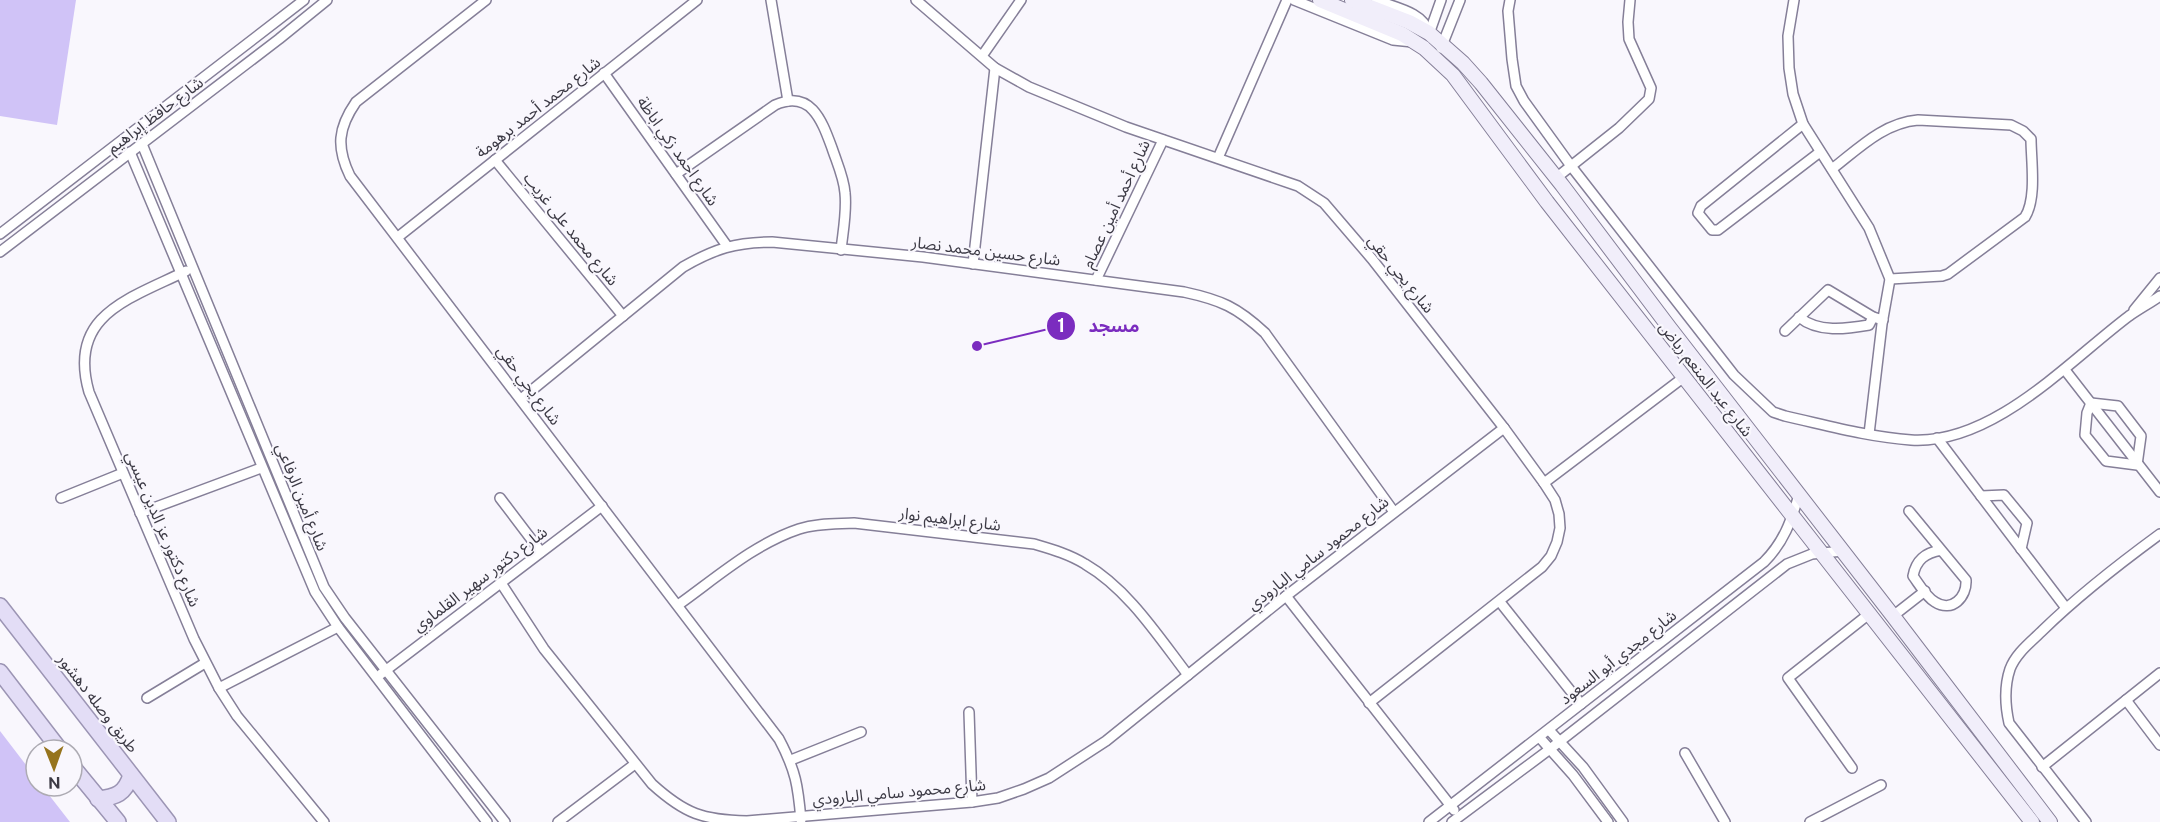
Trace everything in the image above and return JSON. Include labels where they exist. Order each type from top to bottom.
[{"type":"main road","name":"طريق وصله دهشور","points":[[0,606],[168,822]]},
{"type":"main road","points":[[0,672],[51,738]]},
{"type":"main road","points":[[98,799],[121,794],[127,788],[131,775]]},
{"type":"main road","points":[[84,781],[118,822]]},
{"type":"street","name":"شارع حافظ إبراهيم","points":[[0,234],[304,0]]},
{"type":"street","name":"شارع حافظ إبراهيم","points":[[0,252],[327,0]]},
{"type":"street","name":"شارع يحي حقي","points":[[486,0],[356,102],[344,122],[340,146],[344,162],[350,176],[779,739],[790,760],[799,789],[801,819]]},
{"type":"street","name":"شارع محمد أحمد برهومة","points":[[398,237],[697,0]]},
{"type":"street","points":[[771,0],[788,101]]},
{"type":"street","name":"شارع يحي حقي","points":[[916,0],[995,68],[1061,102],[1298,186],[1324,203],[1372,260],[1504,428],[1555,500],[1560,528],[1557,543],[1551,556],[1542,567],[1370,703]]},
{"type":"street","points":[[982,56],[1021,0]]},
{"type":"street","points":[[1218,159],[1287,0]]},
{"type":"street","points":[[1294,0],[1393,40],[1420,45],[1441,0]]},
{"type":"street","name":"شارع عبد المنعم رياض","points":[[1320,0],[1388,27],[1420,45],[1437,59],[1468,93],[1547,202],[2032,822]]},
{"type":"street","name":"شارع عبد المنعم رياض","points":[[1352,0],[1428,32],[1481,83],[2050,822]]},
{"type":"street","points":[[1376,0],[1420,18],[1424,21],[1428,32]]},
{"type":"street","points":[[1437,59],[1460,0]]},
{"type":"street","points":[[1510,0],[1509,33],[1516,86],[1524,101],[1571,166],[1734,375],[1773,412],[1869,434],[1912,440],[1952,435],[2004,414],[2065,370],[2131,315],[2160,296]]},
{"type":"street","points":[[1556,178],[1619,128],[1646,103],[1651,94],[1651,88],[1629,39],[1630,0]]},
{"type":"street","points":[[1794,0],[1788,36],[1789,68],[1793,94],[1803,124],[1869,228],[1890,279],[1878,318],[1869,434]]},
{"type":"street","points":[[269,27],[279,39]]},
{"type":"street","points":[[973,264],[995,68]]},
{"type":"street","name":"شارع احمد زكي اباظة","points":[[604,74],[727,246]]},
{"type":"street","points":[[676,174],[769,108],[788,101],[804,104],[819,116],[841,172],[846,204],[841,250]]},
{"type":"street","points":[[1832,169],[1883,130],[1905,121],[2011,125],[2023,131],[2031,139],[2032,191],[2029,211],[2025,217],[1948,274],[1890,279]]},
{"type":"street","points":[[1803,124],[1701,206],[1698,213],[1712,230],[1718,231],[1820,152]]},
{"type":"street","name":"شارع أحمد أمين عصام","points":[[1096,280],[1163,140]]},
{"type":"street","name":"شارع أمين الرفاعي","points":[[141,144],[239,380],[319,589],[345,618],[505,822]]},
{"type":"street","name":"شارع أمين الرفاعي","points":[[130,152],[261,468],[338,627],[487,822]]},
{"type":"street","name":"شارع محمد على غريب","points":[[495,160],[623,316]]},
{"type":"street","points":[[44,200],[53,211]]},
{"type":"street","name":"شارع حسين محمد نصار","points":[[521,399],[683,267],[727,246],[749,242],[772,242],[973,264],[1206,297],[1229,304],[1249,317],[1265,333],[1394,512]]},
{"type":"street","name":"شارع دكتور عز الدين عيسي","points":[[193,268],[122,303],[105,315],[92,331],[84,351],[83,372],[89,392],[205,663],[237,716],[324,822]]},
{"type":"street","points":[[2131,315],[2160,278]]},
{"type":"street","points":[[1785,331],[1830,290],[1878,318]]},
{"type":"street","points":[[1628,305],[1639,306],[1643,304],[1647,296]]},
{"type":"street","points":[[1799,317],[1806,323],[1817,327],[1850,329],[1869,325],[1878,318]]},
{"type":"street","points":[[1653,337],[1657,329],[1664,326],[1669,327]]},
{"type":"street","points":[[2065,370],[2160,492]]},
{"type":"street","points":[[1544,483],[1684,377]]},
{"type":"street","points":[[228,384],[239,380]]},
{"type":"street","points":[[2091,403],[2118,406],[2141,435],[2137,465]]},
{"type":"street","points":[[2091,403],[2087,413],[2085,435],[2106,461],[2137,465]]},
{"type":"street","name":"شارع محمود سامي البارودي","points":[[501,583],[544,649],[635,764],[672,802],[695,815],[721,820],[747,821],[801,819],[972,802],[1007,795],[1049,778],[1106,741],[1286,596],[1504,428]]},
{"type":"street","points":[[1936,438],[2066,608]]},
{"type":"street","points":[[140,513],[261,468]]},
{"type":"street","points":[[61,498],[123,473]]},
{"type":"street","name":"شارع مجدي أبو السعود","points":[[1429,822],[1540,738],[1769,557],[1782,541],[1799,495]]},
{"type":"street","points":[[1981,496],[2004,495],[2027,522],[2021,549]]},
{"type":"street","points":[[500,498],[541,552]]},
{"type":"street","name":"شارع دكتور سهير القلماوي","points":[[376,677],[602,506]]},
{"type":"street","points":[[1909,511],[1941,550],[1965,580],[1965,592],[1957,602],[1944,605],[1932,600],[1913,576],[1915,568],[1925,555],[1941,550]]},
{"type":"street","name":"شارع ابراهيم نوار","points":[[678,605],[753,551],[801,528],[854,523],[1034,544],[1085,564],[1107,579],[1140,613],[1188,675]]},
{"type":"street","points":[[2086,822],[2009,723],[2005,706],[2006,685],[2011,667],[2022,650],[2066,608],[2160,534]]},
{"type":"street","name":"شارع مجدي أبو السعود","points":[[1456,819],[1795,560],[1821,553],[1843,551]]},
{"type":"street","points":[[1753,570],[1763,583]]},
{"type":"street","points":[[1893,616],[1925,591]]},
{"type":"street","points":[[1286,596],[1450,806],[1456,819]]},
{"type":"street","points":[[1500,602],[1581,704]]},
{"type":"street","points":[[1852,768],[1788,678],[1869,614]]},
{"type":"street","points":[[219,688],[338,627]]},
{"type":"street","points":[[147,698],[205,663]]},
{"type":"street","points":[[2042,767],[2160,673]]},
{"type":"street","points":[[2126,700],[2160,745]]},
{"type":"street","points":[[969,712],[972,802]]},
{"type":"street","points":[[1550,730],[1583,767],[1623,822]]},
{"type":"street","points":[[790,760],[861,732]]},
{"type":"street","points":[[1540,738],[1573,775],[1608,822]]},
{"type":"street","points":[[1685,753],[1725,822]]},
{"type":"street","points":[[558,822],[635,764]]},
{"type":"street","points":[[1810,822],[1881,785]]},
{"type":"shaded area","points":[[0,0],[76,0],[57,125],[0,116]]},
{"type":"shaded area","points":[[0,731],[24,762],[24,798],[51,798],[70,822],[0,822]]},
{"type":"place","name":"مسجد","points":[[977,346]]}]
